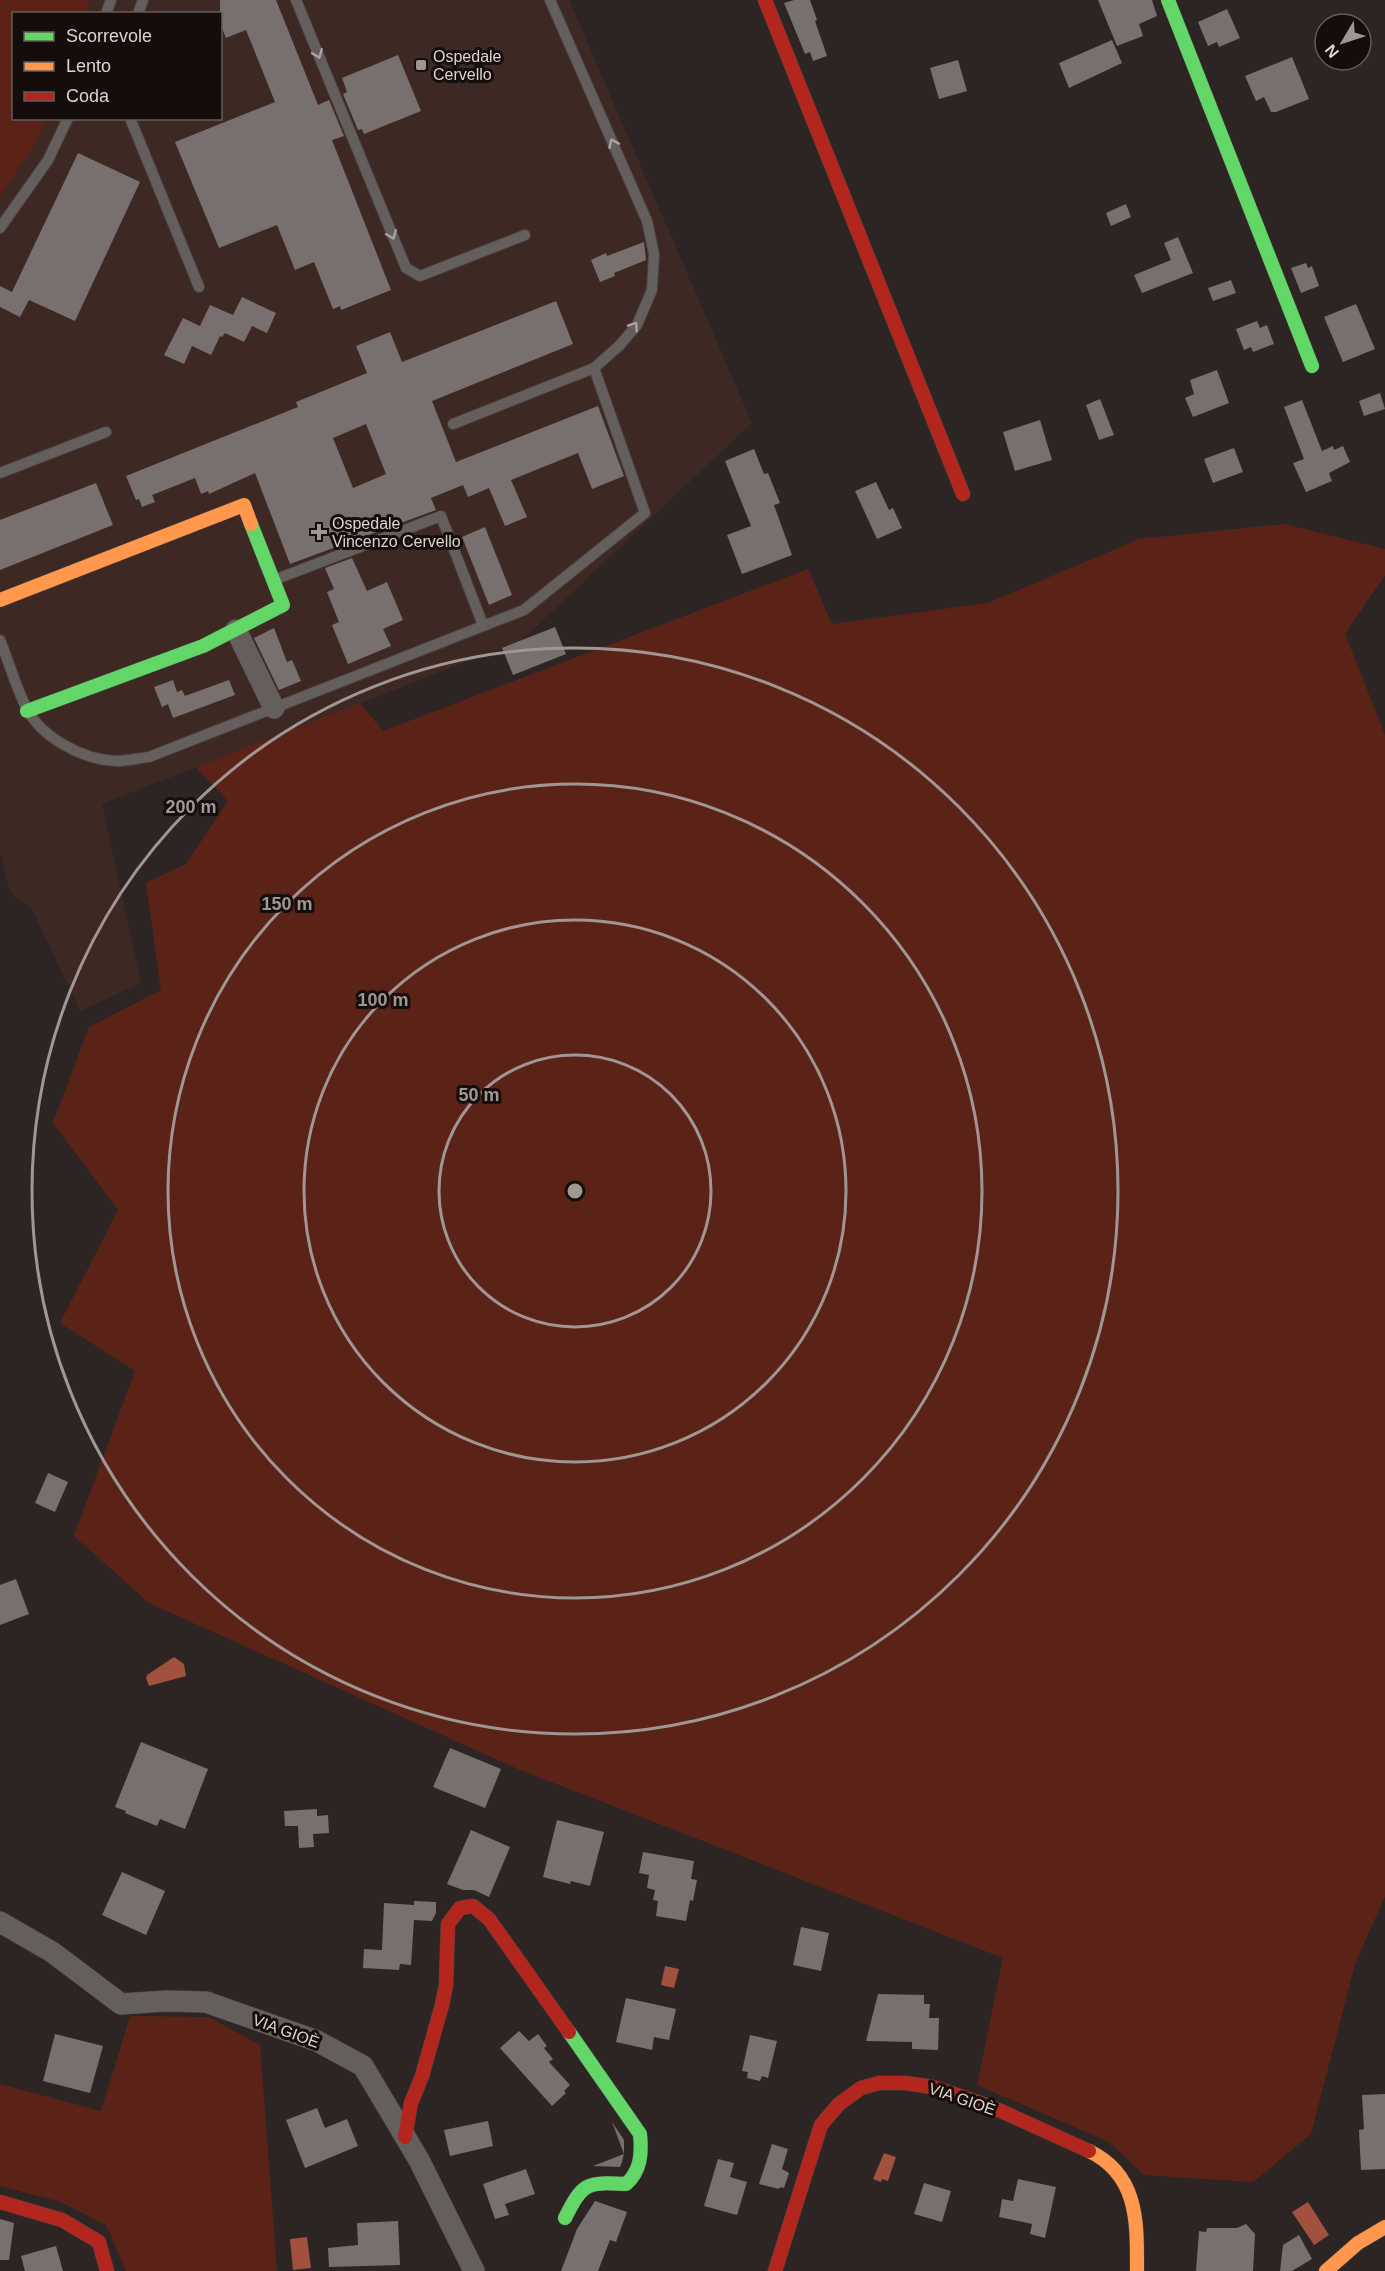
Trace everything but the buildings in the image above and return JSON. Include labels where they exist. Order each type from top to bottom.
[{"type":"street","points":[[765,0],[963,494]]},
{"type":"street","points":[[1168,0],[1312,366]]},
{"type":"street","points":[[0,600],[244,505],[284,605],[203,646],[27,711]]},
{"type":"street","points":[[236,630],[274,708]]},
{"type":"street","points":[[405,2137],[411,2103],[422,2076],[442,2005],[446,1985],[448,1924],[460,1908],[473,1906],[489,1919],[502,1935],[640,2134],[642,2145],[637,2174],[626,2184],[591,2183],[585,2185],[577,2194],[565,2218]]},
{"type":"street","name":"VIA GIOÈ","points":[[0,1922],[52,1953],[121,2004],[166,2001],[206,2002],[317,2041],[363,2066],[419,2160],[474,2271]]},
{"type":"street","name":"VIA GIOÈ","points":[[775,2271],[821,2125],[836,2106],[855,2091],[878,2083],[936,2087],[984,2104],[1101,2157],[1116,2171],[1128,2188],[1136,2208],[1137,2271]]},
{"type":"street","points":[[0,2202],[62,2220],[99,2242],[107,2271]]},
{"type":"street","points":[[1326,2271],[1358,2243],[1385,2227]]},
{"type":"lane","points":[[296,0],[406,268],[420,276],[525,235]]},
{"type":"lane","points":[[453,424],[594,368],[619,346],[637,325],[652,290],[654,254],[647,221],[550,0]]},
{"type":"lane","points":[[0,228],[48,160],[67,120]]},
{"type":"lane","points":[[130,120],[199,287]]},
{"type":"lane","points":[[0,640],[27,711],[44,731],[90,757],[117,761],[149,757],[524,610],[645,513],[594,368]]},
{"type":"lane","points":[[0,473],[106,432]]},
{"type":"lane","points":[[274,580],[441,516],[483,625]]},
{"type":"shaded area","points":[[0,0],[91,0],[86,12],[12,12],[12,120],[46,120],[33,147],[0,198]]},
{"type":"shaded area","name":"Ospedale Vincenzo Cervello","points":[[91,0],[569,0],[752,423],[522,640],[102,804],[141,983],[80,1011],[30,905],[14,897],[9,888],[0,853],[0,198],[33,147],[46,120],[222,120],[222,12],[86,12]]},
{"type":"shaded area","points":[[1285,524],[1385,549],[1385,575],[1345,634],[1385,735],[1385,1896],[1355,1964],[1311,2134],[1253,2182],[1144,2175],[1109,2142],[977,2085],[1003,1958],[518,1769],[149,1603],[74,1536],[135,1371],[60,1323],[118,1210],[53,1123],[89,1027],[161,990],[146,883],[186,864],[228,801],[196,767],[360,703],[383,731],[808,569],[832,624],[988,603],[1139,539]]},
{"type":"shaded area","points":[[174,1657],[184,1664],[186,1676],[149,1686],[147,1675]]},
{"type":"shaded area","points":[[665,1966],[679,1969],[674,1988],[661,1985]]},
{"type":"shaded area","points":[[130,2016],[209,2017],[260,2045],[277,2271],[126,2271],[106,2225],[61,2202],[0,2186],[0,2084],[101,2111]]},
{"type":"shaded area","points":[[884,2153],[896,2157],[888,2181],[882,2179],[881,2182],[873,2179]]},
{"type":"shaded area","points":[[1308,2202],[1329,2235],[1314,2245],[1292,2212]]},
{"type":"shaded area","points":[[307,2237],[311,2268],[293,2270],[290,2239]]},
{"type":"traffic: fast","points":[[1168,0],[1312,366]]},
{"type":"traffic: fast","points":[[27,711],[203,646],[283,605],[251,524]]},
{"type":"traffic: fast","points":[[565,2218],[577,2197],[588,2187],[603,2183],[626,2184],[638,2167],[641,2148],[640,2134],[569,2032]]},
{"type":"traffic: slow","points":[[0,600],[244,505],[251,524]]},
{"type":"traffic: slow","points":[[1089,2151],[1118,2173],[1126,2187],[1135,2218],[1137,2271]]},
{"type":"traffic: slow","points":[[1326,2271],[1358,2243],[1385,2227]]},
{"type":"traffic: jam","points":[[765,0],[963,494]]},
{"type":"traffic: jam","points":[[405,2137],[411,2103],[422,2076],[442,2005],[446,1985],[448,1924],[460,1908],[473,1906],[489,1919],[569,2032]]},
{"type":"traffic: jam","points":[[775,2271],[821,2125],[839,2104],[861,2088],[879,2083],[905,2083],[933,2087],[992,2107],[1089,2151]]},
{"type":"traffic: jam","points":[[0,2202],[62,2220],[99,2242],[107,2271]]},
{"type":"place","name":"Ospedale Cervello","points":[[421,65]]},
{"type":"place","name":"Ospedale Vincenzo Cervello","points":[[319,532]]}]
